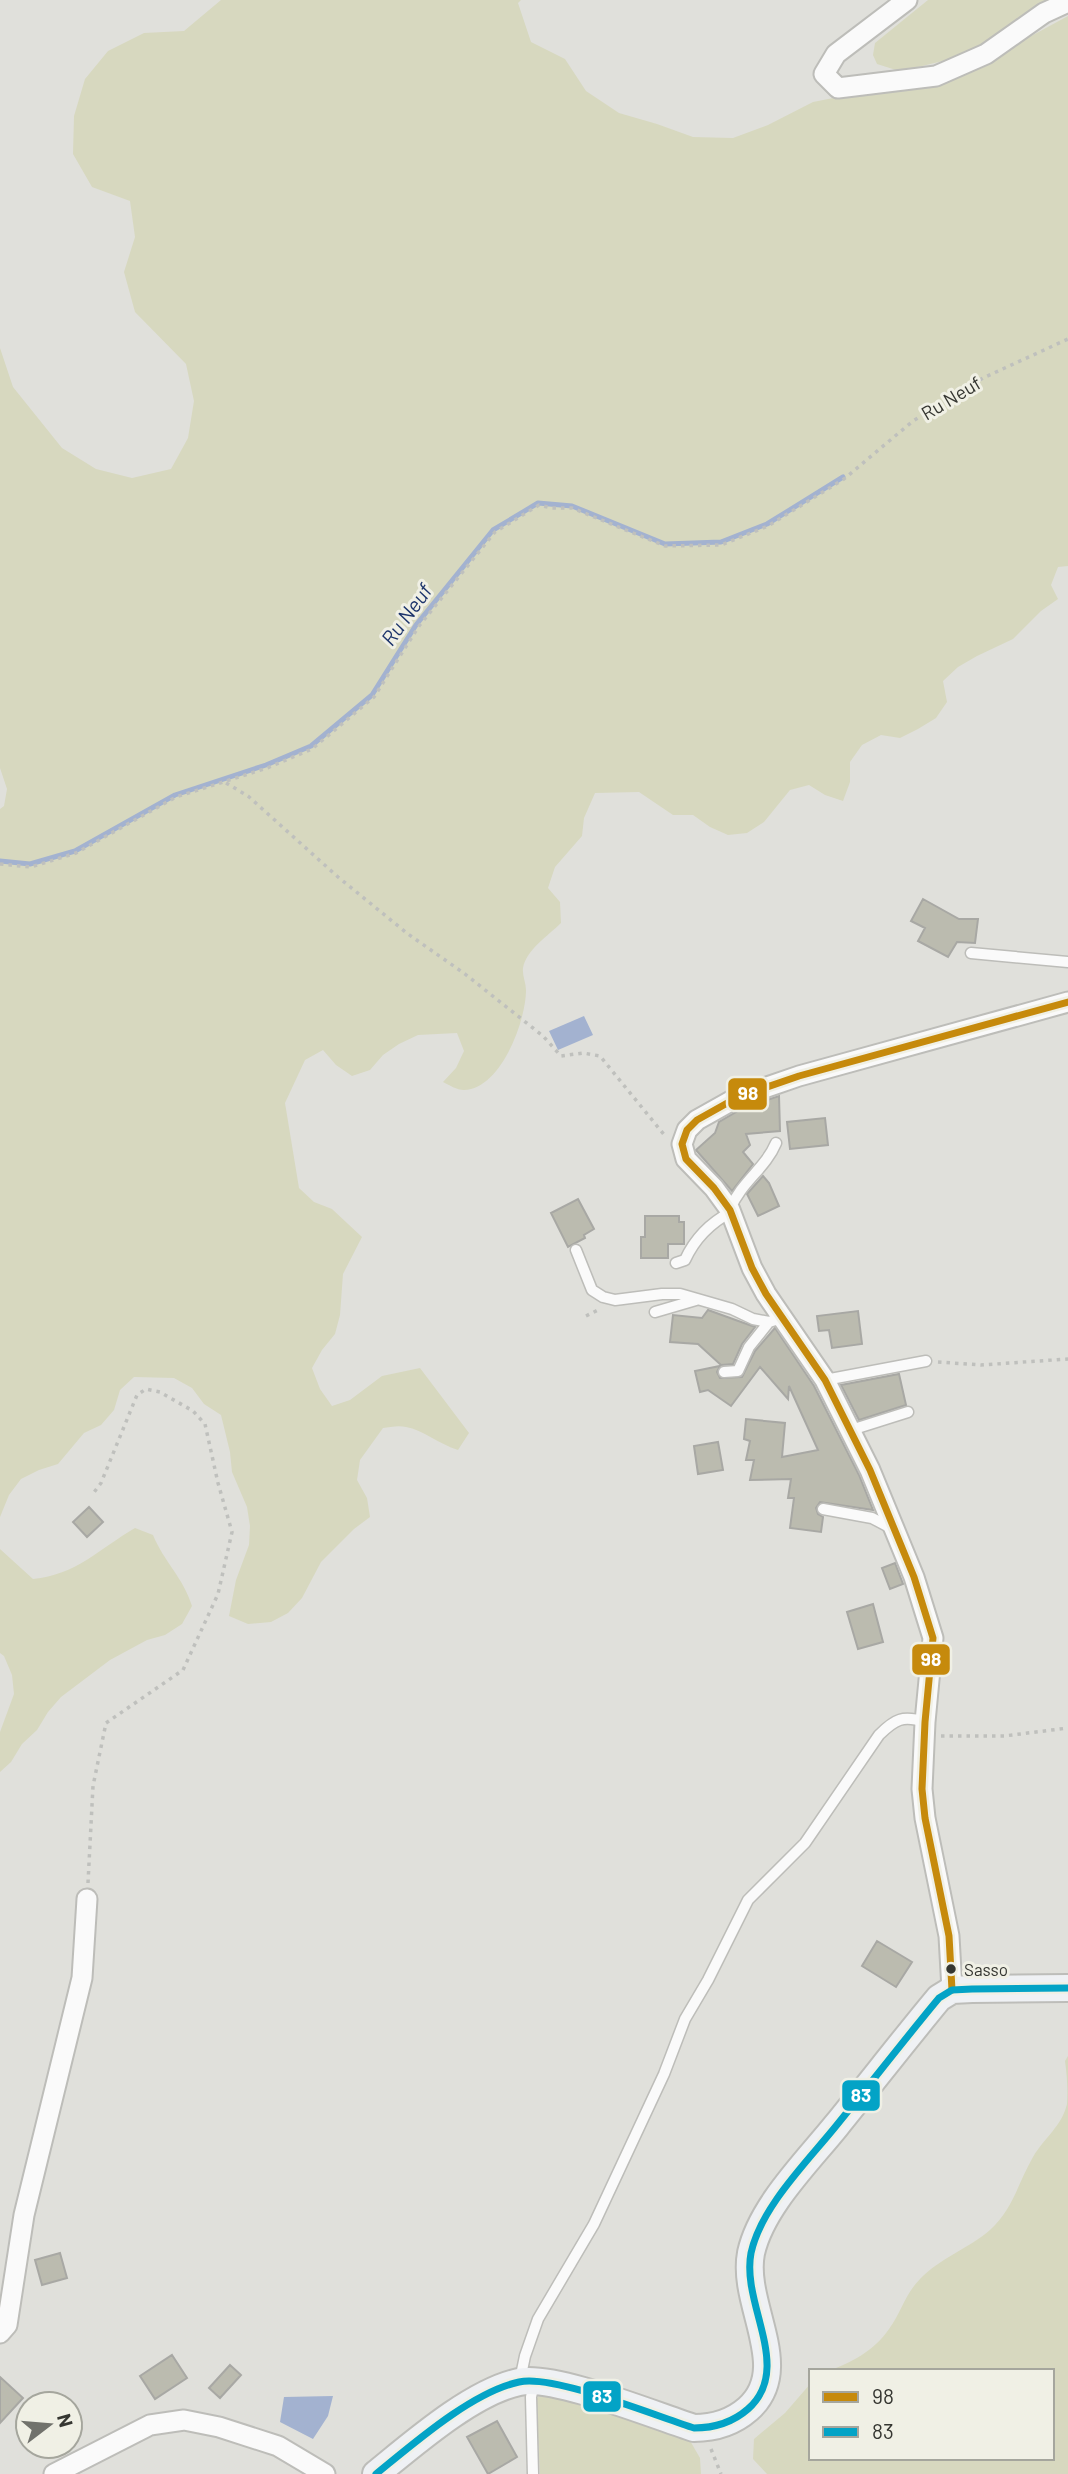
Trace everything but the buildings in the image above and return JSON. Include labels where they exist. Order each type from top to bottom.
[{"type":"main road","points":[[376,2474],[415,2442],[475,2400],[527,2382],[549,2383],[578,2390],[694,2428],[722,2425],[741,2415],[756,2402],[765,2381],[768,2360],[752,2292],[751,2252],[771,2206],[939,1998],[952,1990],[1068,1988]]},
{"type":"street","points":[[906,0],[836,54],[824,74],[838,88],[936,76],[986,54],[1044,13],[1068,2]]},
{"type":"street","points":[[952,1990],[949,1936],[925,1818],[922,1789],[933,1638],[914,1577],[851,1430],[825,1380],[776,1320],[730,1211],[714,1188],[686,1160],[682,1144],[687,1130],[697,1120],[738,1097],[799,1076],[1068,1002]]},
{"type":"street","points":[[0,2333],[6,2325],[24,2215],[82,1978],[87,1899]]},
{"type":"street","points":[[54,2474],[150,2425],[184,2420],[219,2427],[278,2446],[325,2474]]},
{"type":"lane","points":[[971,953],[1068,962]]},
{"type":"lane","points":[[676,1263],[685,1260],[691,1247],[712,1222],[730,1211],[746,1182],[770,1158],[776,1143]]},
{"type":"lane","points":[[576,1250],[592,1290],[603,1297],[615,1300],[680,1294],[776,1320],[749,1347],[738,1371],[724,1372]]},
{"type":"lane","points":[[655,1312],[700,1299]]},
{"type":"lane","points":[[825,1380],[926,1361]]},
{"type":"lane","points":[[851,1430],[908,1412]]},
{"type":"lane","points":[[824,1509],[872,1518],[895,1530]]},
{"type":"lane","points":[[533,2474],[531,2397],[525,2356],[538,2319],[594,2224],[648,2109],[685,2019],[748,1900],[805,1843],[879,1735],[891,1723],[909,1717],[925,1728]]},
{"type":"path","name":"Ru Neuf","points":[[0,864],[31,867],[76,853],[176,797],[225,782],[312,749],[374,697],[419,626],[495,532],[539,505],[552,509],[572,508],[665,547],[721,545],[768,526],[844,479],[913,421],[983,378],[1068,339]]},
{"type":"path","points":[[225,782],[248,796],[338,877],[408,934],[465,974],[543,1037],[561,1056],[583,1053],[600,1056],[686,1160]]},
{"type":"path","points":[[926,1361],[981,1365],[1068,1359]]},
{"type":"path","points":[[87,1899],[93,1786],[106,1723],[183,1671],[218,1594],[232,1532],[205,1424],[193,1411],[160,1392],[146,1389],[137,1395],[101,1483],[92,1495]]},
{"type":"path","points":[[925,1728],[1004,1735],[1068,1728]]},
{"type":"green space","points":[[221,0],[521,0],[518,3],[531,42],[565,59],[586,91],[619,113],[693,137],[733,138],[768,125],[813,102],[965,72],[1068,16],[1068,566],[1058,567],[1051,585],[1058,599],[1041,611],[1013,639],[958,667],[943,681],[947,702],[936,718],[900,738],[881,735],[862,745],[850,762],[850,782],[843,801],[825,795],[809,785],[790,790],[764,822],[747,833],[728,835],[693,815],[673,815],[639,792],[595,793],[584,818],[582,836],[555,867],[548,888],[560,902],[561,923],[533,949],[525,961],[525,1003],[516,1035],[500,1066],[477,1087],[461,1090],[443,1082],[456,1068],[464,1051],[457,1033],[418,1035],[383,1055],[370,1070],[352,1076],[336,1065],[323,1050],[305,1060],[285,1103],[299,1188],[314,1202],[332,1209],[362,1237],[343,1274],[340,1315],[335,1334],[312,1368],[320,1389],[332,1406],[350,1400],[382,1376],[420,1368],[469,1433],[458,1450],[412,1429],[400,1426],[383,1428],[360,1460],[357,1480],[367,1498],[370,1517],[321,1562],[302,1598],[288,1613],[271,1622],[248,1624],[229,1616],[236,1580],[249,1545],[250,1526],[247,1507],[232,1472],[221,1415],[204,1404],[192,1388],[174,1378],[134,1377],[120,1390],[114,1410],[101,1425],[84,1433],[58,1464],[21,1479],[9,1495],[0,1517],[0,809],[4,806],[7,789],[0,768],[0,348],[13,387],[62,448],[96,469],[132,478],[171,469],[188,438],[194,401],[186,364],[135,312],[124,272],[135,237],[130,201],[92,187],[73,154],[74,116],[85,79],[108,51],[144,33],[184,31]]},
{"type":"green space","points":[[928,0],[1046,0],[981,48],[963,56],[906,70],[877,64],[873,55],[875,43]]},
{"type":"green space","points":[[135,1528],[153,1535],[184,1586],[192,1606],[182,1624],[165,1635],[147,1640],[110,1660],[61,1697],[37,1730],[22,1744],[11,1762],[0,1772],[0,1732],[14,1694],[12,1675],[0,1653],[0,1549],[33,1579],[48,1577],[75,1567]]},
{"type":"green space","points":[[1068,2056],[1068,2474],[767,2474],[753,2459],[754,2439],[785,2413],[809,2385],[809,2460],[1054,2460],[1054,2369],[833,2369],[854,2360],[877,2343],[893,2323],[920,2279],[998,2222],[1010,2205],[1037,2150],[1065,2112],[1065,2061]]},
{"type":"green space","points":[[541,2392],[689,2439],[700,2458],[701,2474],[540,2474],[536,2400]]},
{"type":"water","points":[[584,1016],[593,1035],[558,1050],[549,1031]]},
{"type":"water","points":[[333,2396],[328,2416],[313,2439],[280,2422],[284,2397]]},
{"type":"waterway","name":"Ru Neuf","points":[[0,861],[30,864],[75,851],[175,795],[266,765],[311,746],[372,695],[416,625],[493,530],[538,503],[572,506],[665,544],[721,542],[767,524],[843,477]]},
{"type":"transit line","name":"98","points":[[952,1990],[949,1936],[925,1818],[922,1789],[933,1638],[914,1577],[870,1470],[825,1380],[766,1294],[752,1268],[730,1210],[714,1188],[686,1159],[682,1144],[687,1130],[697,1120],[738,1097],[799,1076],[1068,1002]]},
{"type":"transit line","name":"83","points":[[376,2474],[425,2434],[463,2408],[482,2396],[519,2382],[535,2381],[579,2390],[694,2428],[722,2424],[742,2414],[761,2393],[766,2375],[767,2355],[753,2294],[751,2253],[764,2219],[786,2186],[939,1998],[952,1990],[1068,1988]]},
{"type":"place","name":"Sasso","points":[[951,1969]]}]
